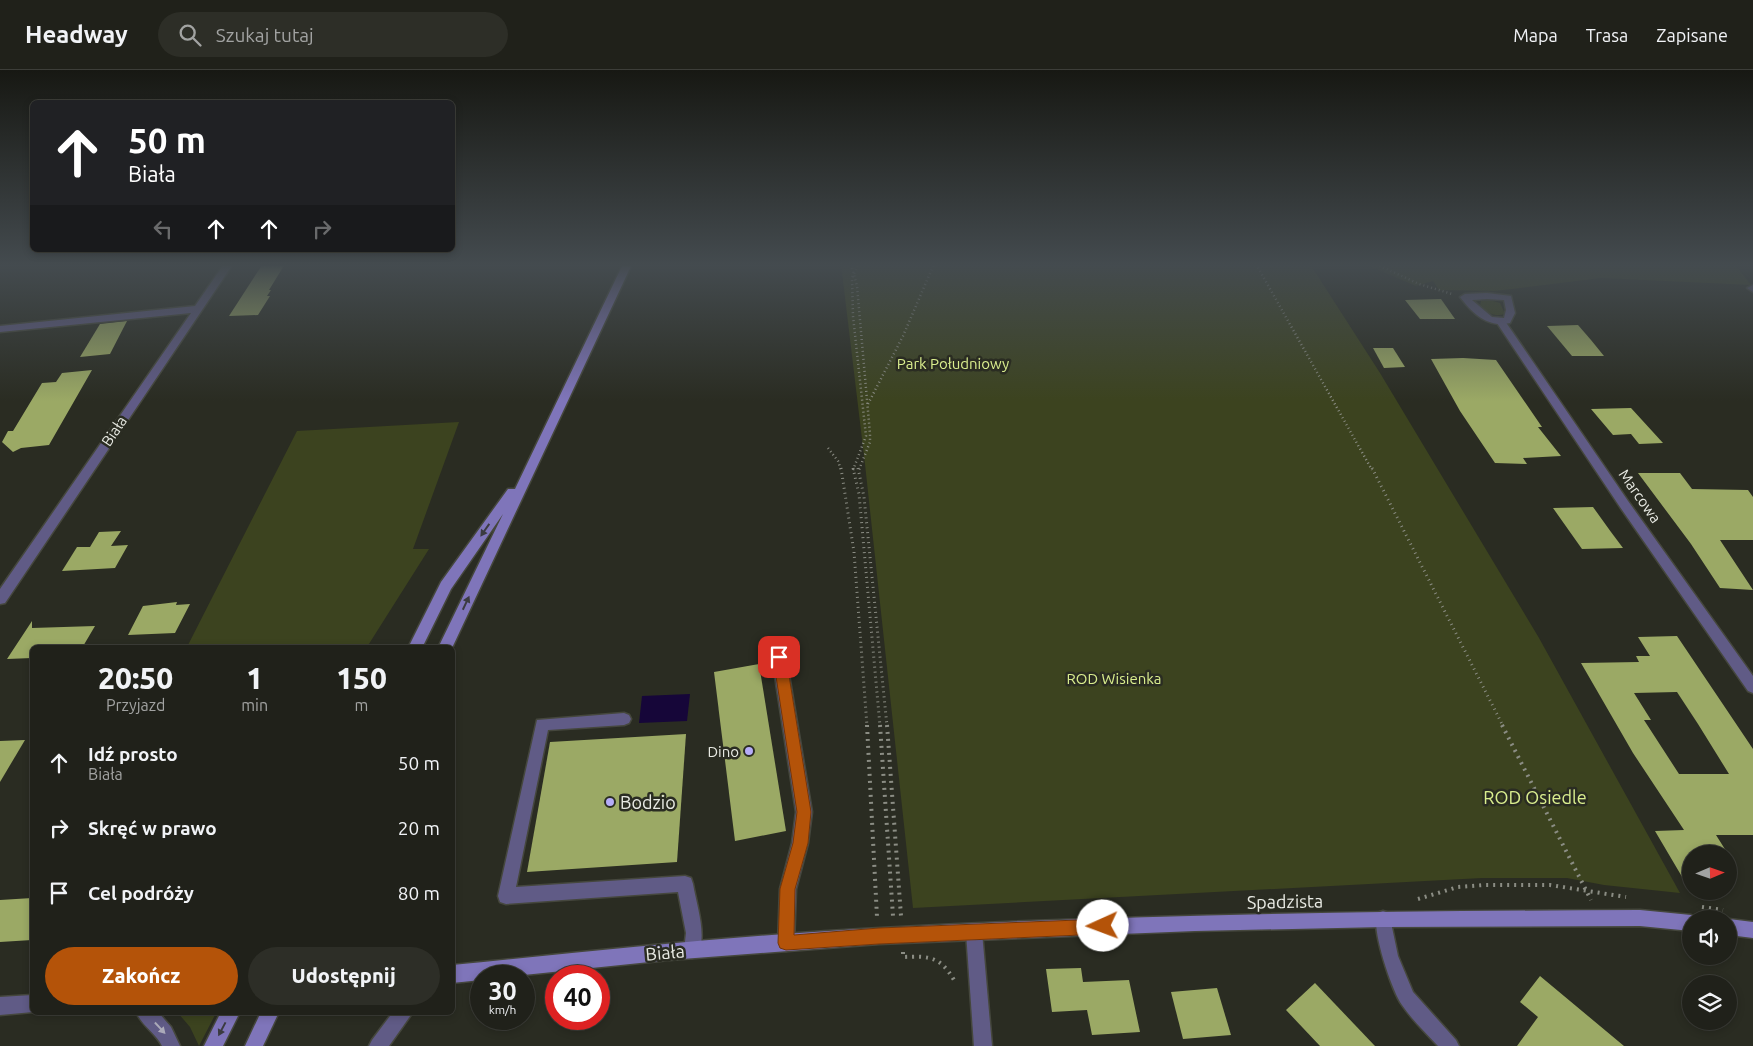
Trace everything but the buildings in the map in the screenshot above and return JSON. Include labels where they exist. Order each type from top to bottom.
[{"type":"street","points":[[0,328],[192,310]]},
{"type":"street","name":"Biała","points":[[0,599],[198,310]]},
{"type":"street","points":[[446,645],[606,310]]},
{"type":"street","points":[[1476,310],[1488,319],[1502,322],[1507,321],[1510,316],[1509,310]]},
{"type":"street","name":"Marcowa","points":[[1502,322],[1624,504],[1753,687]]},
{"type":"street","points":[[416,645],[446,586],[533,461]]},
{"type":"street","points":[[779,657],[804,812],[800,843],[788,889],[786,943]]},
{"type":"street","points":[[624,719],[542,724],[506,896],[684,884],[694,933],[692,950]]},
{"type":"street","name":"Spadzista","points":[[879,936],[1195,922],[1640,918],[1682,922]]},
{"type":"street","points":[[1383,919],[1390,956],[1407,998],[1450,1046]]},
{"type":"street","points":[[1737,928],[1753,930]]},
{"type":"street","points":[[974,932],[983,1046]]},
{"type":"street","name":"Biała","points":[[455,974],[692,950],[879,936]]},
{"type":"street","points":[[0,1006],[30,1004]]},
{"type":"street","points":[[148,1015],[165,1033],[171,1046]]},
{"type":"street","points":[[213,1046],[229,1015]]},
{"type":"street","points":[[254,1046],[269,1015]]},
{"type":"street","points":[[378,1046],[402,1015]]},
{"type":"path","points":[[853,310],[866,436],[853,468],[859,494],[877,674],[893,917]]},
{"type":"path","points":[[858,310],[870,442],[858,467],[864,497],[883,677],[903,957],[924,956],[938,958],[947,967],[954,980],[977,979]]},
{"type":"path","points":[[868,405],[916,310]]},
{"type":"path","points":[[1282,310],[1369,463],[1600,918]]},
{"type":"path","points":[[828,448],[838,461],[843,475],[854,552],[866,705],[879,936]]},
{"type":"green space","points":[[846,310],[1339,310],[1380,373],[1539,638],[1680,893],[1604,885],[1567,878],[1482,878],[913,908]]},
{"type":"green space","points":[[1484,310],[1503,310],[1505,314],[1498,315]]},
{"type":"green space","points":[[459,422],[413,549],[429,549],[368,645],[188,645],[297,431]]},
{"type":"green space","points":[[180,1015],[215,1015],[199,1046],[190,1027]]},
{"type":"shaded area","points":[[690,694],[687,721],[639,723],[642,696]]},
{"type":"place","name":"Dino","points":[[749,751]]},
{"type":"place","name":"Bodzio","points":[[610,802]]},
{"type":"route","points":[[779,657],[804,812],[804,824],[788,889],[786,943],[879,936],[1103,926]]},
{"type":"park label","name":"Park Południowy","points":[[953,363]]},
{"type":"park label","name":"ROD Wisienka","points":[[1114,678]]},
{"type":"park label","name":"ROD Osiedle","points":[[1535,797]]}]
